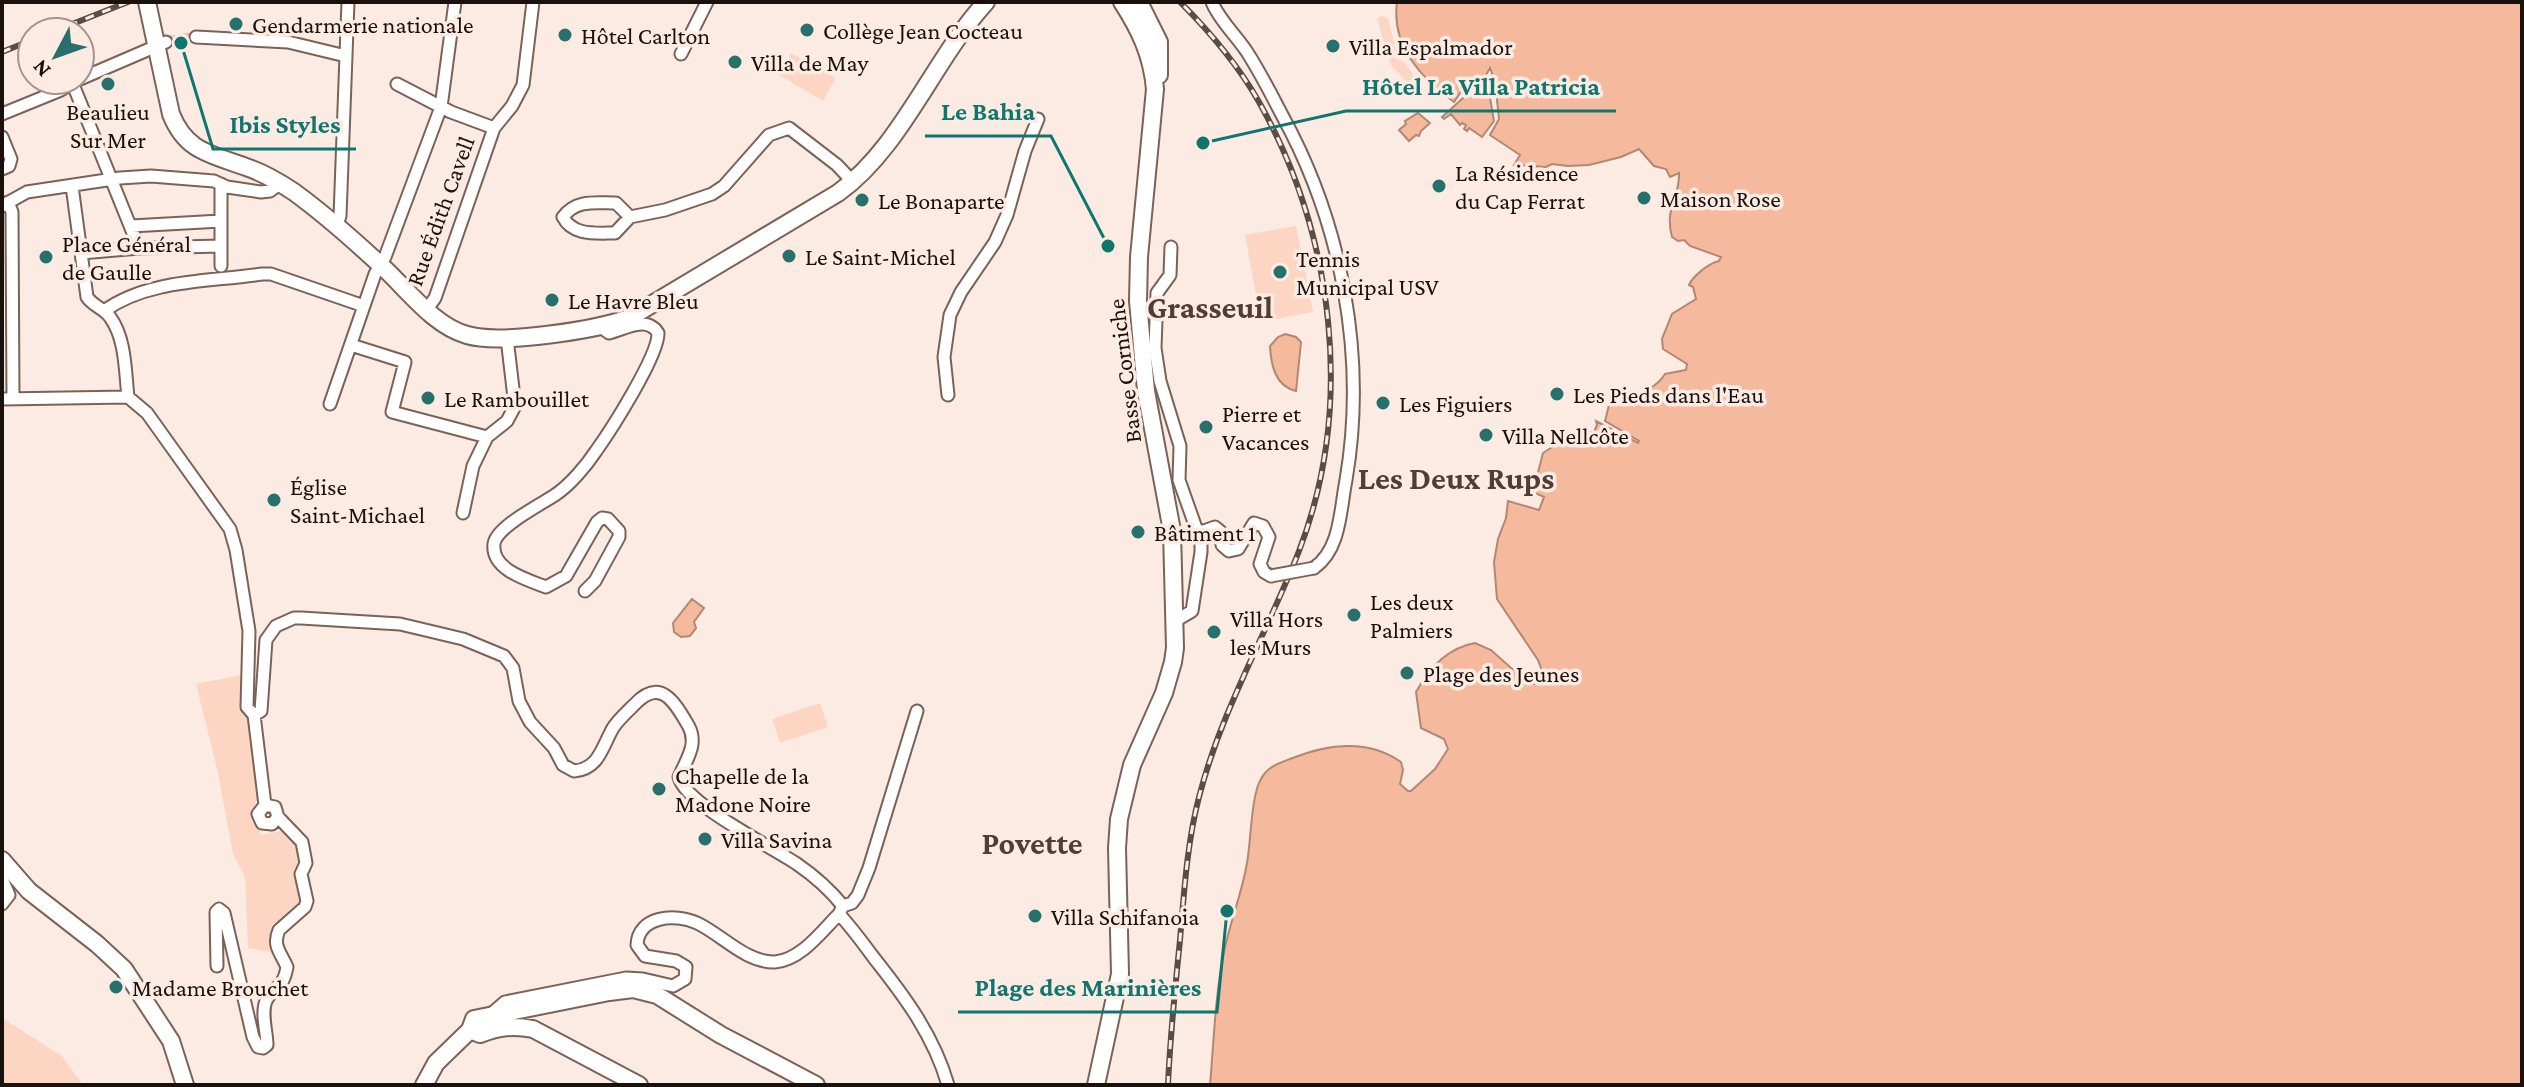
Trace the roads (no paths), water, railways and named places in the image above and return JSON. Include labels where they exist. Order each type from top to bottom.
[{"type":"main road","points":[[147,2],[161,44],[171,114],[185,140],[207,153],[248,167],[281,183],[337,225],[442,322],[465,335],[507,338],[601,327],[629,318],[853,182],[874,160],[986,2]]},
{"type":"main road","points":[[1122,2],[1148,32]]},
{"type":"main road","points":[[1139,2],[1148,32]]},
{"type":"main road","name":"Basse Corniche","points":[[1096,1085],[1120,974],[1119,819],[1132,765],[1164,693],[1173,662],[1172,531],[1146,391],[1138,301],[1139,257],[1161,51],[1148,32]]},
{"type":"main road","points":[[2,860],[29,891],[94,941],[124,969],[171,1041],[185,1085]]},
{"type":"main road","points":[[424,1085],[436,1063],[470,1030],[474,1019],[633,989],[657,995],[721,1035],[816,1085]]},
{"type":"main road","points":[[470,1030],[480,1034],[517,1025],[533,1029],[639,1085]]},
{"type":"street","points":[[337,225],[341,201],[348,2]]},
{"type":"street","points":[[330,404],[364,306],[441,107],[455,2]]},
{"type":"street","name":"Rue Édith Cavell","points":[[427,309],[435,298],[494,128],[512,106],[523,85],[533,2]]},
{"type":"street","points":[[681,54],[707,2]]},
{"type":"street","points":[[1201,532],[1215,527],[1221,532],[1222,545],[1229,551],[1238,549],[1254,523],[1263,526],[1269,537],[1260,564],[1264,572],[1271,576],[1314,568],[1331,551],[1348,467],[1352,369],[1345,299],[1324,212],[1299,147],[1248,53],[1212,2]]},
{"type":"street","points":[[196,37],[288,42],[346,56]]},
{"type":"street","points":[[96,72],[161,44]]},
{"type":"street","points":[[397,84],[441,107],[494,128]]},
{"type":"street","points":[[2,114],[46,96]]},
{"type":"street","points":[[82,96],[139,248]]},
{"type":"street","points":[[948,395],[944,357],[950,315],[961,292],[995,242],[1007,215],[1025,151],[1038,119]]},
{"type":"street","points":[[630,217],[616,203],[578,204],[563,217],[567,225],[575,230],[615,233],[630,217],[665,210],[712,194],[724,186],[769,135],[789,128],[837,165],[853,182]]},
{"type":"street","points":[[2,137],[11,159],[9,166],[2,169]]},
{"type":"street","points":[[217,966],[216,912],[219,909],[224,913],[253,1037],[258,1047],[263,1048],[267,1045],[266,1000],[285,980],[287,967],[278,951],[277,935],[305,907],[307,901],[301,874],[306,863],[305,849],[296,834],[278,817],[272,824],[262,823],[258,814],[265,805],[254,715],[247,703],[249,631],[236,550],[230,529],[147,413],[128,397],[8,399],[12,212],[5,204],[27,192],[151,176],[214,181],[261,192],[270,191],[281,183]]},
{"type":"street","points":[[221,184],[221,266]]},
{"type":"street","points":[[72,186],[87,297],[104,311],[119,333],[128,397]]},
{"type":"street","points":[[131,226],[221,221]]},
{"type":"street","points":[[81,253],[221,246]]},
{"type":"street","points":[[1171,247],[1170,275],[1157,293],[1155,348],[1160,381],[1180,446],[1179,480],[1196,528],[1201,532]]},
{"type":"street","points":[[104,311],[113,304],[156,287],[262,274],[271,274],[364,306]]},
{"type":"street","points":[[585,591],[595,581],[619,537],[619,531],[608,519],[602,518],[597,522],[566,576],[546,587],[516,576],[496,557],[494,544],[499,532],[559,492],[595,453],[642,375],[658,339],[655,327],[649,324],[609,333],[601,327]]},
{"type":"street","points":[[463,513],[473,466],[487,437],[507,421],[515,406],[507,338]]},
{"type":"street","points":[[351,345],[405,362],[392,412],[487,437]]},
{"type":"street","points":[[1175,621],[1192,611],[1201,532]]},
{"type":"street","points":[[254,715],[261,711],[266,640],[276,626],[294,618],[400,624],[463,639],[504,656],[513,668],[519,701],[530,722],[554,748],[563,765],[574,771],[590,767],[601,754],[614,726],[640,699],[654,692],[662,692],[669,697],[691,730],[692,748],[679,777],[685,791],[799,865],[841,910],[926,1031],[943,1065],[948,1085]]},
{"type":"street","points":[[490,1015],[505,1002],[616,979],[635,978],[678,985],[685,979],[686,967],[676,961],[645,956],[637,945],[641,929],[652,921],[672,919],[696,922],[751,956],[772,962],[799,953],[858,895],[917,711]]},
{"type":"street","points":[[2,879],[9,895],[2,904]]},
{"type":"tunnel","points":[[166,42],[196,37]]},
{"type":"railway","points":[[93,16],[128,2]]},
{"type":"railway","points":[[1168,1085],[1185,886],[1195,814],[1219,734],[1299,551],[1316,496],[1327,438],[1331,380],[1328,322],[1319,264],[1305,208],[1285,154],[1242,75],[1213,37],[1180,2]]},
{"type":"railway","points":[[2,52],[16,46]]},
{"type":"place","name":"Gendarmerie nationale","points":[[236,24]]},
{"type":"place","name":"Collège Jean Cocteau","points":[[807,30]]},
{"type":"place","name":"Hôtel Carlton","points":[[565,35]]},
{"type":"place","name":"Ibis Styles","points":[[181,43]]},
{"type":"place","name":"Villa Espalmador","points":[[1333,46]]},
{"type":"place","name":"Villa de May","points":[[735,62]]},
{"type":"place","name":"Beaulieu Sur Mer","points":[[108,84]]},
{"type":"place","name":"Hôtel La Villa Patricia","points":[[1203,143]]},
{"type":"place","name":"La Résidence du Cap Ferrat","points":[[1439,186]]},
{"type":"place","name":"Maison Rose","points":[[1644,198]]},
{"type":"place","name":"Le Bonaparte","points":[[862,200]]},
{"type":"place","name":"Le Bahia","points":[[1108,246]]},
{"type":"place","name":"Le Saint-Michel","points":[[789,256]]},
{"type":"place","name":"Place Général de Gaulle","points":[[46,257]]},
{"type":"place","name":"Tennis Municipal USV","points":[[1280,272]]},
{"type":"place","name":"Le Havre Bleu","points":[[552,300]]},
{"type":"place","name":"Les Pieds dans l'Eau","points":[[1557,394]]},
{"type":"place","name":"Le Rambouillet","points":[[428,398]]},
{"type":"place","name":"Les Figuiers","points":[[1383,403]]},
{"type":"place","name":"Pierre et Vacances","points":[[1206,427]]},
{"type":"place","name":"Villa Nellcôte","points":[[1486,435]]},
{"type":"place","name":"Église Saint-Michael","points":[[274,500]]},
{"type":"place","name":"Bâtiment 1","points":[[1138,532]]},
{"type":"place","name":"Les deux Palmiers","points":[[1354,615]]},
{"type":"place","name":"Villa Hors les Murs","points":[[1214,632]]},
{"type":"place","name":"Plage des Jeunes","points":[[1407,673]]},
{"type":"place","name":"Chapelle de la Madone Noire","points":[[659,789]]},
{"type":"place","name":"Villa Savina","points":[[705,839]]},
{"type":"place","name":"Plage des Marinières","points":[[1227,911]]},
{"type":"place","name":"Villa Schifanoia","points":[[1035,916]]},
{"type":"place","name":"Madame Brouchet","points":[[116,987]]},
{"type":"district","name":"Grasseuil","points":[[1210,307]]},
{"type":"district","name":"Les Deux Rups","points":[[1456,478]]},
{"type":"district","name":"Povette","points":[[1032,843]]}]
